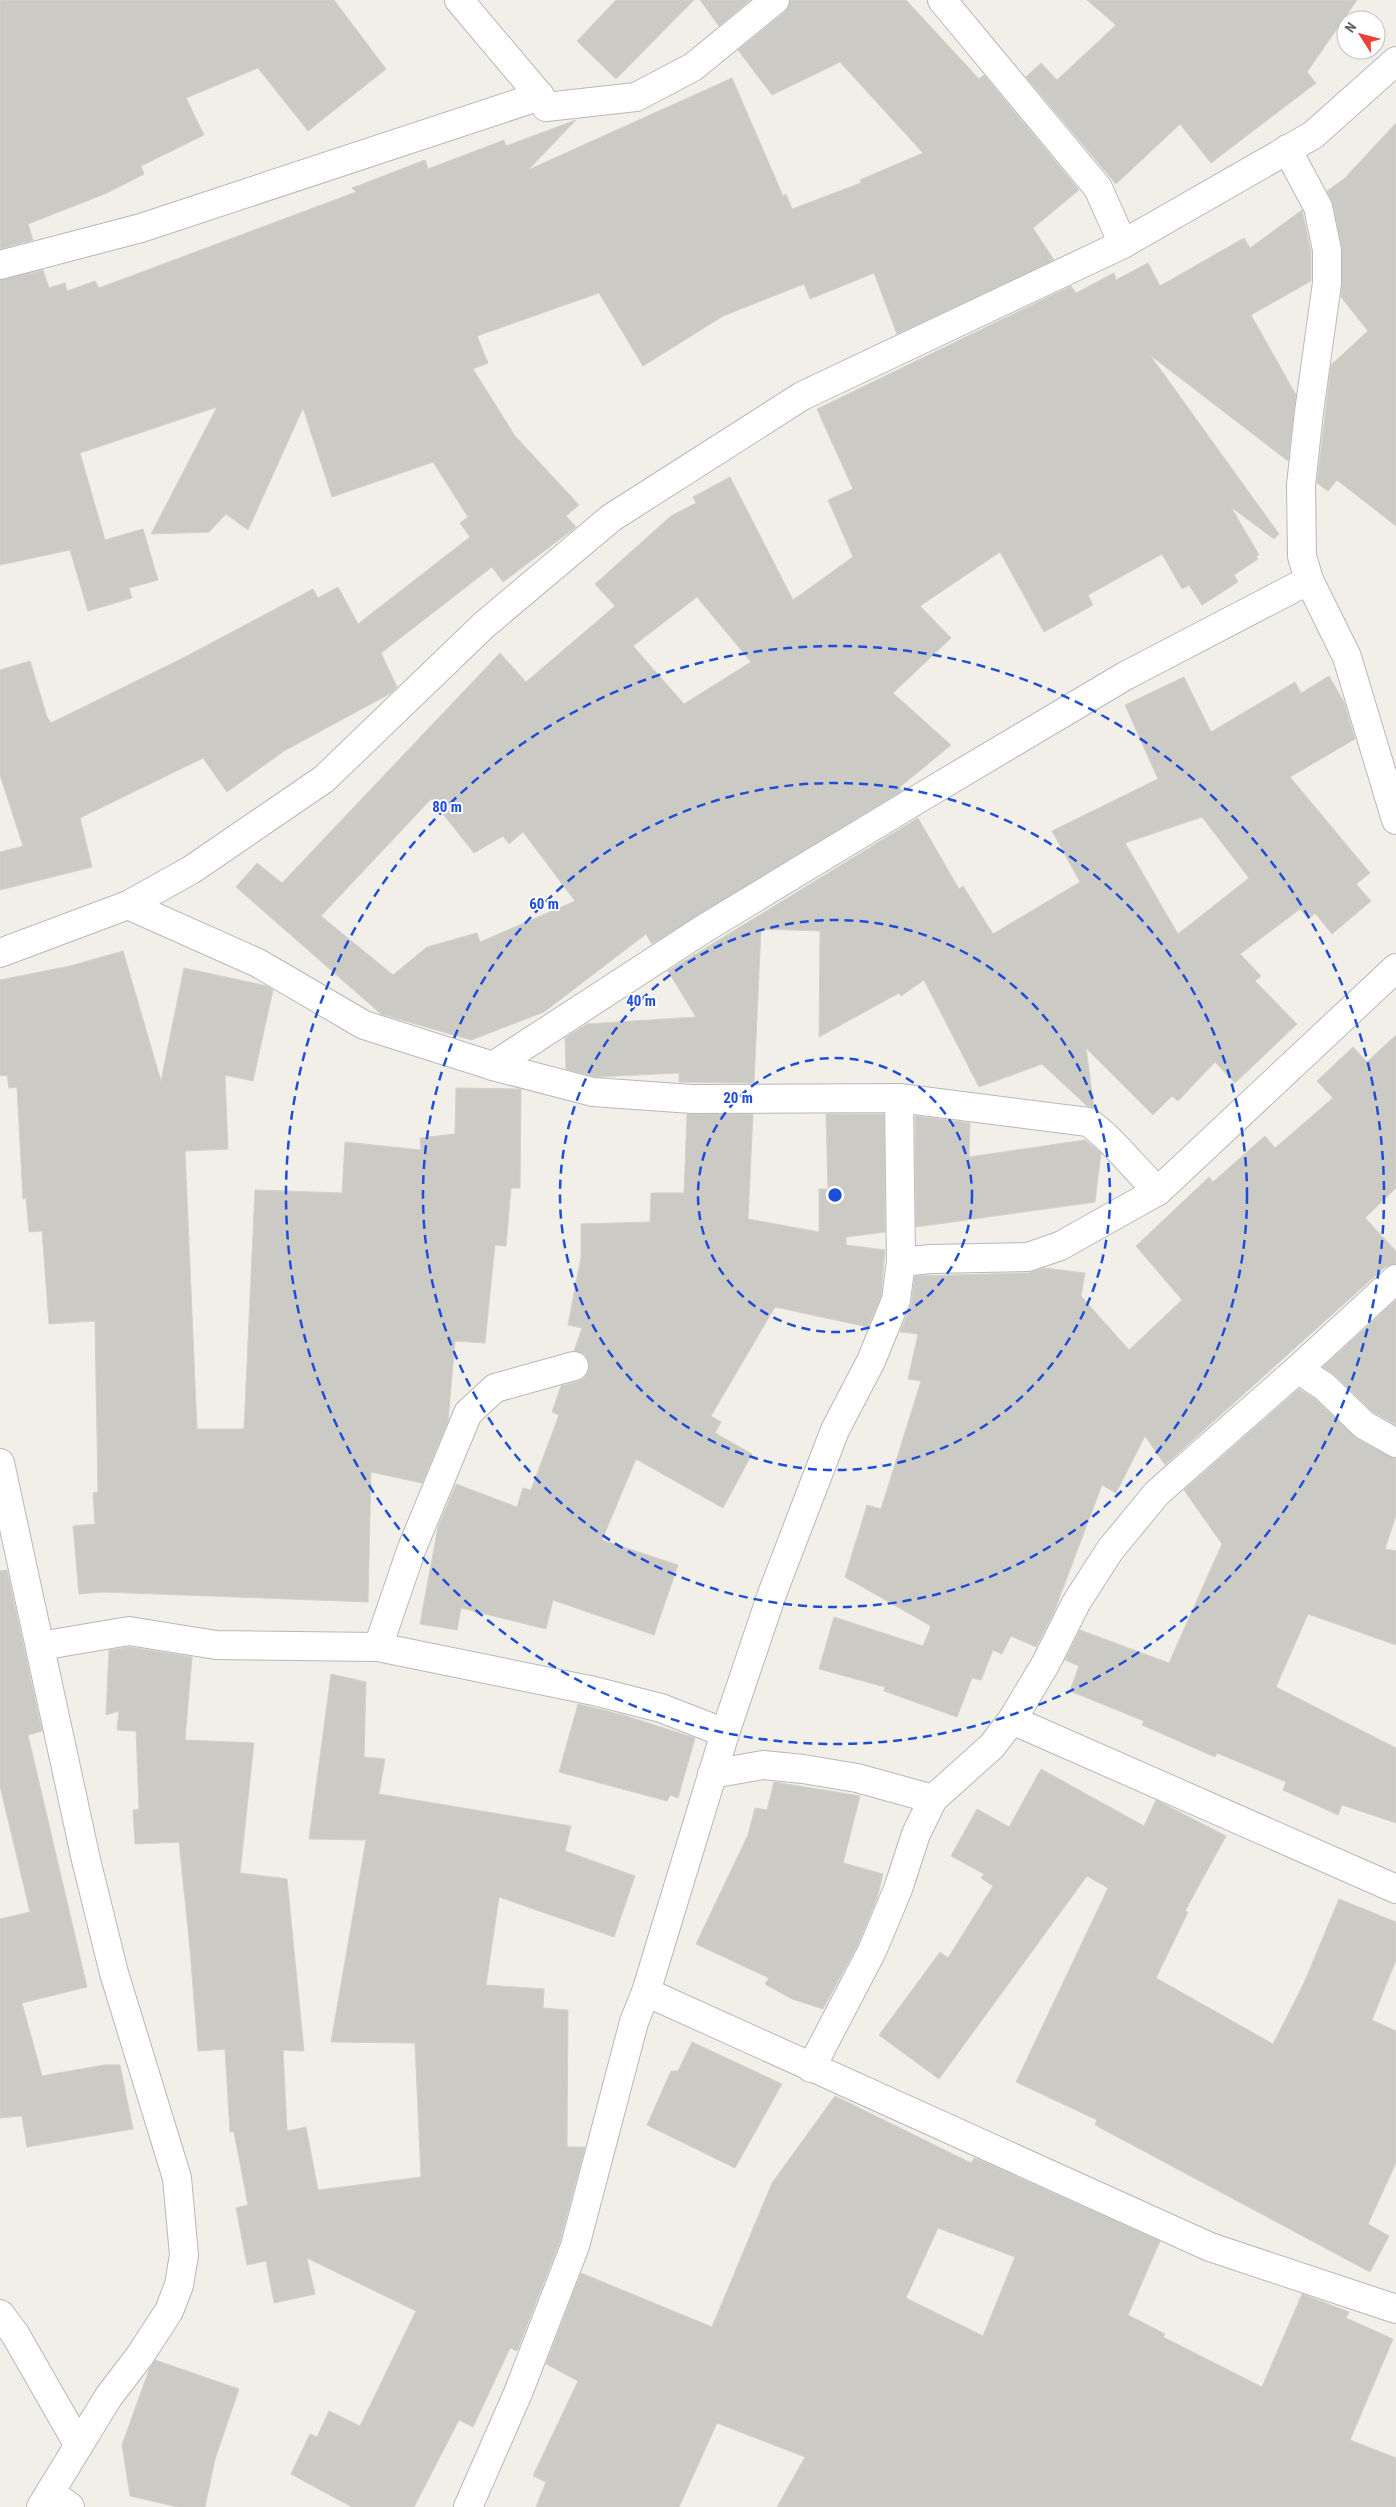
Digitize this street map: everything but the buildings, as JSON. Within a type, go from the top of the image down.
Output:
[{"type":"street","points":[[459,0],[540,96],[546,107],[636,97],[693,67],[775,0]]},
{"type":"street","points":[[942,0],[1098,188],[1123,244]]},
{"type":"street","points":[[0,953],[128,905],[191,870],[324,779],[484,625],[611,518],[802,396],[1123,244],[1287,150],[1313,134],[1396,61]]},
{"type":"street","points":[[0,265],[141,228],[540,96]]},
{"type":"street","points":[[1287,150],[1318,206],[1327,250],[1327,283],[1301,485],[1302,556],[1309,580],[1348,657],[1396,820]]},
{"type":"street","points":[[493,1066],[705,928],[923,796],[1125,676],[1309,580]]},
{"type":"street","points":[[128,905],[258,963],[364,1025],[493,1066],[593,1092],[692,1099],[899,1098],[1088,1122],[1106,1135],[1130,1165],[1158,1192]]},
{"type":"street","points":[[901,1262],[1028,1256],[1060,1246],[1158,1192],[1396,968]]},
{"type":"street","points":[[468,2507],[518,2394],[575,2246],[634,2022],[646,1992],[712,1774],[772,1594],[836,1430],[871,1361],[896,1300],[901,1262],[899,1098]]},
{"type":"street","points":[[811,2068],[872,1951],[898,1889],[916,1834],[933,1799],[992,1746],[1012,1720],[1046,1663],[1076,1603],[1110,1550],[1158,1493],[1396,1279]]},
{"type":"street","points":[[378,1647],[412,1548],[468,1414],[494,1388],[574,1366]]},
{"type":"street","points":[[1298,1369],[1325,1387],[1364,1425],[1396,1443]]},
{"type":"street","points":[[0,1462],[11,1563],[40,1646],[114,1973],[176,2178],[184,2255],[179,2285],[169,2311],[78,2444],[54,2502]]},
{"type":"street","points":[[40,1646],[129,1631],[216,1645],[378,1647],[594,1691],[661,1708],[725,1733]]},
{"type":"street","points":[[1012,1720],[1396,1889]]},
{"type":"street","points":[[712,1774],[763,1765],[803,1769],[856,1778],[933,1799]]},
{"type":"street","points":[[646,1992],[1210,2247],[1396,2309]]},
{"type":"street","points":[[0,2314],[15,2334],[78,2444]]}]
